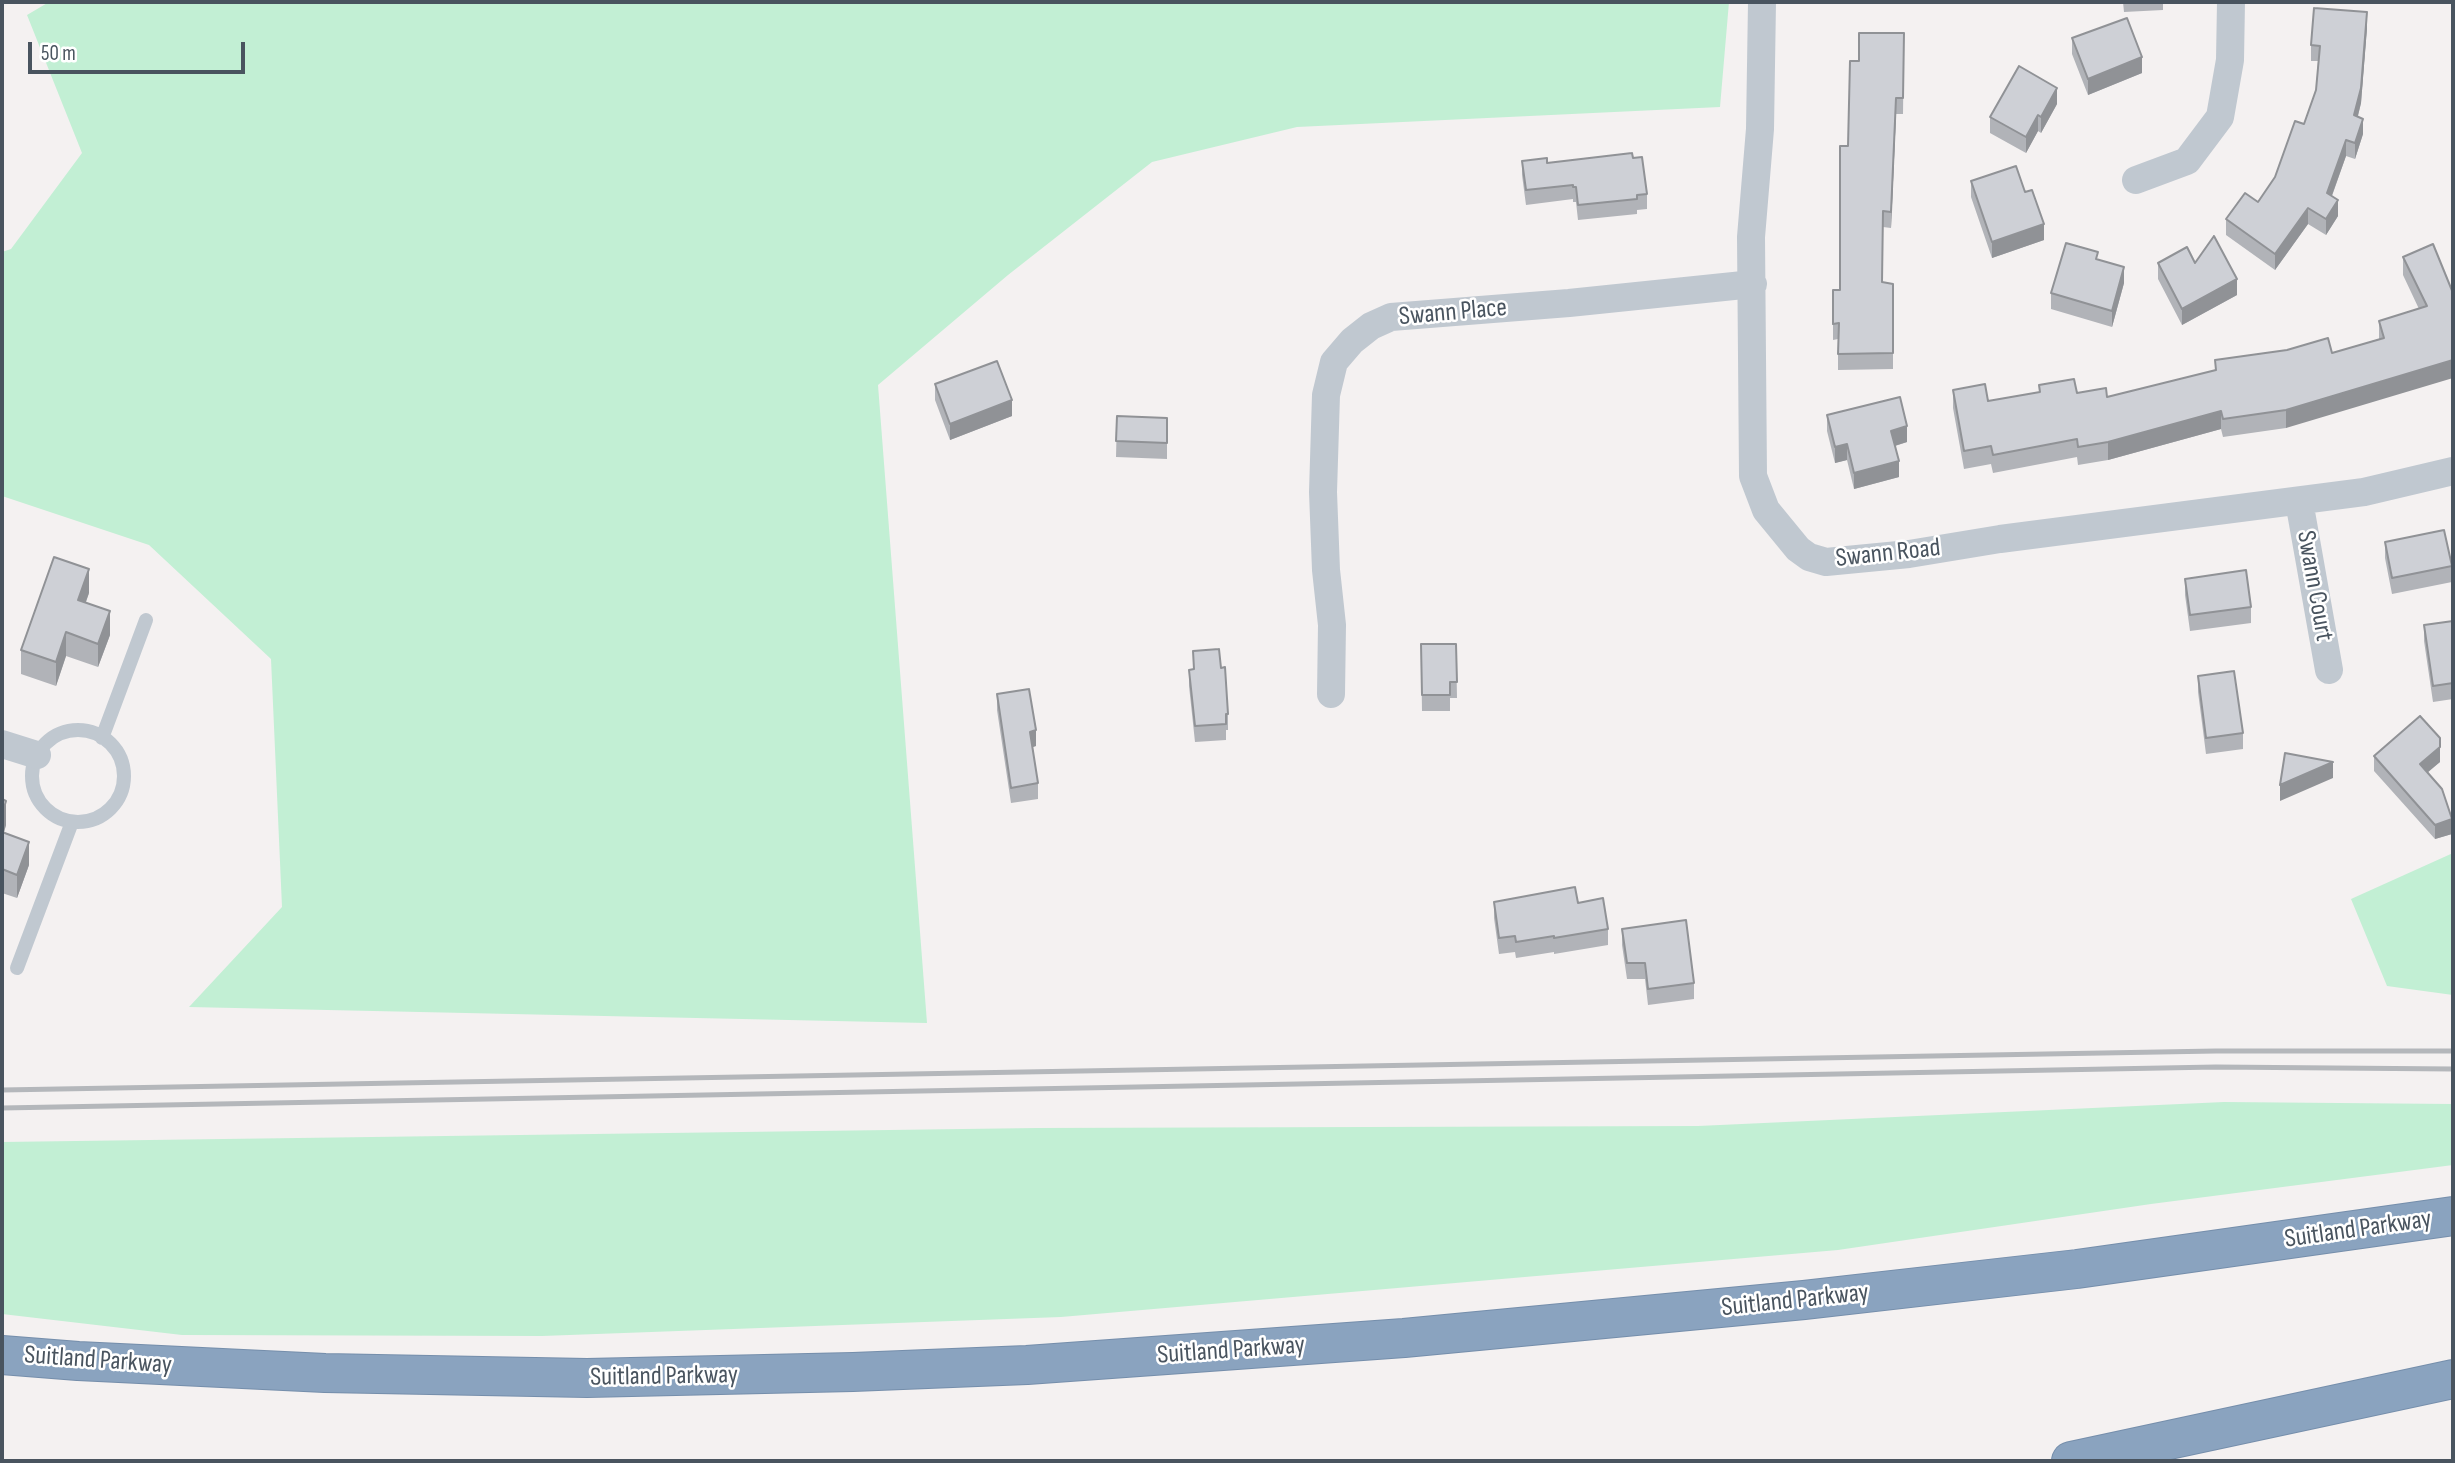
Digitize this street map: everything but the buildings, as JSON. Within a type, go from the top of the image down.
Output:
[{"type":"highway","name":"Suitland Parkway","points":[[2,1355],[78,1362],[325,1373],[561,1378],[768,1375],[1040,1364],[1392,1339],[1804,1300],[2077,1269],[2453,1216]]},
{"type":"highway","points":[[2071,1461],[2453,1379]]},
{"type":"street","name":"Swann Road","points":[[1762,2],[1760,129],[1751,237],[1753,476],[1766,510],[1798,549],[1809,557],[1826,562],[1909,554],[2000,539],[2364,492],[2453,471]]},
{"type":"street","points":[[2136,180],[2187,162],[2220,117],[2230,60],[2231,2]]},
{"type":"street","name":"Swann Place","points":[[1331,694],[1332,625],[1322,492],[1326,395],[1334,362],[1352,341],[1391,317],[1569,303],[1752,284]]},
{"type":"street","name":"Swann Court","points":[[2299,501],[2329,670]]},
{"type":"street","points":[[2,744],[37,755]]},
{"type":"lane","points":[[102,738],[146,620]]},
{"type":"lane","points":[[73,730],[93,732],[109,742],[120,758],[124,777],[120,796],[108,811],[91,821],[72,822],[53,816],[39,803],[32,785],[37,755],[55,736],[73,730]]},
{"type":"lane","points":[[17,968],[72,822]]},
{"type":"green space","points":[[49,2],[1729,2],[1720,107],[1297,127],[1152,162],[1008,275],[878,385],[927,1023],[189,1007],[282,907],[271,659],[149,545],[2,496],[2,252],[11,249],[82,153],[27,15]]},
{"type":"green space","points":[[2453,853],[2453,995],[2387,986],[2351,899]]},
{"type":"green space","points":[[2224,1102],[2453,1104],[2453,1165],[2151,1204],[1838,1250],[1061,1317],[542,1336],[182,1335],[2,1314],[2,1142],[1037,1128],[1698,1126]]},
{"type":"railway","points":[[2,1090],[2216,1051],[2453,1051]]},
{"type":"railway","points":[[2,1108],[2216,1067],[2453,1069]]}]
